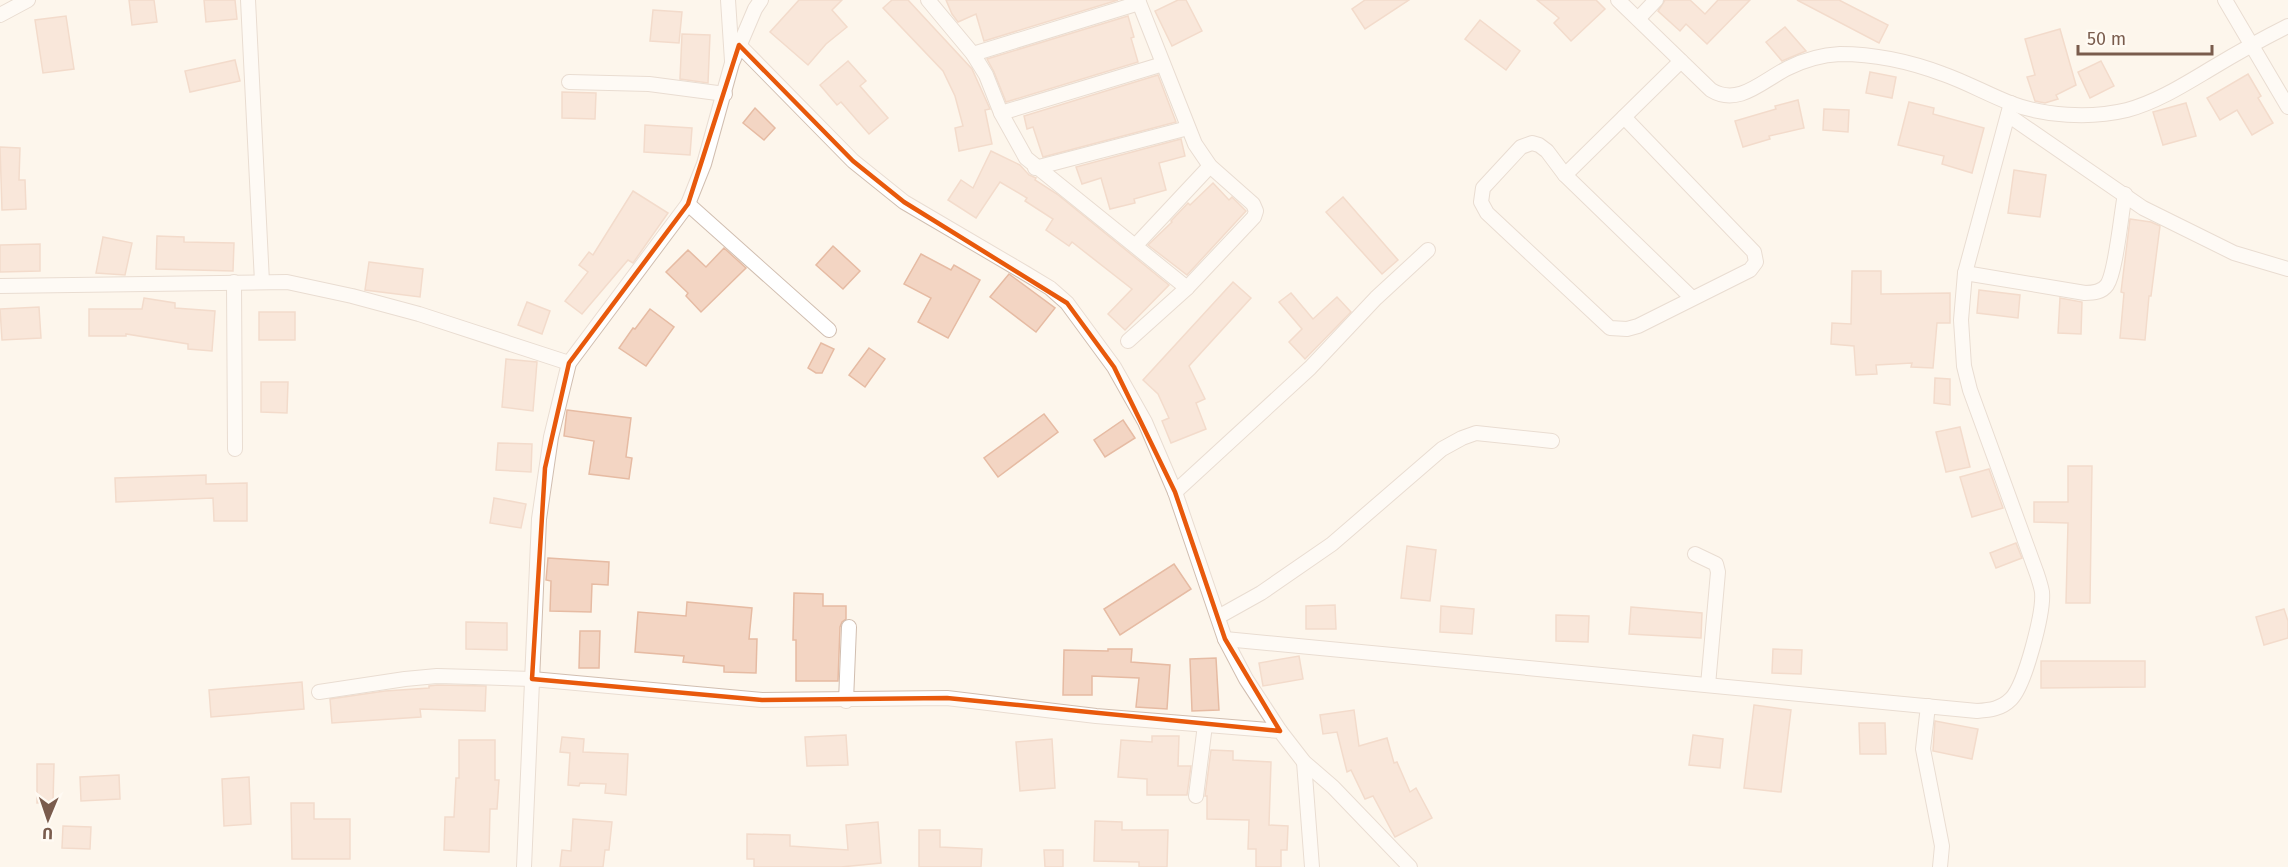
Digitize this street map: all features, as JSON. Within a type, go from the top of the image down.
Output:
[{"type":"street","points":[[0,15],[26,0]]},
{"type":"street","points":[[248,0],[261,282]]},
{"type":"street","points":[[727,0],[732,63]]},
{"type":"street","points":[[524,867],[539,519],[550,437],[568,363],[688,204],[704,164],[732,63],[761,0]]},
{"type":"street","points":[[928,0],[973,54],[986,75],[1001,113],[1021,151],[1035,168],[1136,245],[1187,288]]},
{"type":"street","points":[[1618,0],[1711,90],[1719,95],[1734,96],[1748,92],[1802,61],[1840,54],[1875,56],[1942,73],[2010,109],[2143,208],[2234,253],[2288,269]]},
{"type":"street","points":[[1638,19],[1656,0]]},
{"type":"street","points":[[2225,0],[2288,108]]},
{"type":"street","points":[[973,54],[1138,2],[1188,128],[1201,154],[1210,166],[1253,204],[1256,211],[1254,218],[1187,288],[1128,341]]},
{"type":"street","points":[[2010,109],[2092,115],[2127,110],[2171,92],[2252,44],[2288,27]]},
{"type":"street","points":[[740,45],[853,161],[904,202],[1050,288],[1067,303],[1114,367],[1145,422],[1175,492],[1225,639],[1246,679],[1280,731],[1304,762],[1333,787],[1410,867]]},
{"type":"street","points":[[1565,175],[1681,61]]},
{"type":"street","points":[[1001,113],[1163,64]]},
{"type":"street","points":[[570,82],[649,84],[725,94]]},
{"type":"street","points":[[1225,639],[1977,711],[1993,710],[2003,706],[2017,692],[2027,663],[2041,610],[2042,592],[1984,427],[1975,408],[1964,366],[1961,320],[1965,273],[2010,109]]},
{"type":"street","points":[[1624,117],[1756,256],[1756,262],[1750,270],[1638,326],[1627,329],[1610,328],[1487,213],[1481,202],[1483,188],[1513,154],[1526,144],[1539,145],[1547,151],[1565,175],[1692,298]]},
{"type":"street","points":[[1035,168],[1188,128]]},
{"type":"street","points":[[1136,245],[1210,166]]},
{"type":"street","points":[[1965,273],[2085,293],[2101,291],[2108,284],[2113,269],[2125,194]]},
{"type":"street","points":[[688,204],[829,330]]},
{"type":"street","points":[[1175,492],[1310,368],[1376,298],[1428,250]]},
{"type":"street","points":[[234,282],[235,449]]},
{"type":"street","points":[[0,286],[287,282],[419,314],[568,363]]},
{"type":"street","points":[[1218,617],[1261,593],[1332,544],[1442,449],[1462,438],[1476,433],[1552,441]]},
{"type":"street","points":[[1695,554],[1716,564],[1718,572],[1708,685]]},
{"type":"street","points":[[846,701],[849,627]]},
{"type":"street","points":[[319,692],[437,676],[532,679],[762,700],[846,701],[947,698],[1096,716],[1280,731]]},
{"type":"street","points":[[1928,706],[1923,749],[1942,846],[1940,867]]},
{"type":"street","points":[[1196,796],[1205,725]]},
{"type":"street","points":[[1304,762],[1312,867]]},
{"type":"highlighted area","points":[[739,45],[853,161],[904,202],[1067,303],[1114,367],[1175,492],[1225,639],[1280,731],[947,698],[762,700],[532,679],[545,468],[569,363],[688,204]]},
{"type":"building","points":[[129,0],[154,0],[157,22],[132,25]]},
{"type":"building","points":[[204,0],[235,0],[237,19],[206,22]]},
{"type":"building","points":[[799,0],[842,0],[832,10],[847,27],[826,44],[808,65],[770,32]]},
{"type":"building","points":[[892,0],[908,0],[972,69],[990,109],[985,110],[992,144],[959,151],[955,128],[963,126],[955,96],[943,71],[883,8]]},
{"type":"building","points":[[946,0],[1118,0],[984,41],[976,14],[958,22]]},
{"type":"building","points":[[1178,0],[1186,0],[1202,31],[1172,46],[1155,11]]},
{"type":"building","points":[[1365,0],[1409,0],[1365,29],[1352,9]]},
{"type":"building","points":[[1537,0],[1596,0],[1605,9],[1571,41],[1554,23],[1559,18]]},
{"type":"building","points":[[1665,0],[1690,0],[1705,14],[1718,0],[1750,0],[1707,44],[1686,24],[1680,31],[1658,11]]},
{"type":"building","points":[[1797,0],[1839,0],[1888,25],[1879,43]]},
{"type":"building","points":[[653,10],[682,12],[679,43],[650,41]]},
{"type":"building","points":[[66,16],[74,69],[43,73],[35,20]]},
{"type":"building","points":[[1128,16],[1138,62],[1006,102],[987,59]]},
{"type":"building","points":[[1480,20],[1520,51],[1506,70],[1465,39]]},
{"type":"building","points":[[1785,27],[1806,51],[1782,61],[1766,42]]},
{"type":"building","points":[[2060,29],[2076,85],[2056,95],[2058,99],[2045,103],[2035,101],[2027,77],[2035,75],[2025,39]]},
{"type":"building","points":[[682,34],[710,35],[708,83],[680,79]]},
{"type":"building","points":[[235,60],[240,81],[190,92],[185,71]]},
{"type":"building","points":[[848,61],[866,81],[860,86],[888,118],[869,134],[841,102],[837,105],[820,85]]},
{"type":"building","points":[[2101,61],[2114,86],[2090,98],[2078,72]]},
{"type":"building","points":[[1870,72],[1896,77],[1892,98],[1866,93]]},
{"type":"building","points":[[2248,74],[2261,96],[2258,98],[2273,123],[2252,135],[2237,110],[2220,120],[2207,98]]},
{"type":"building","points":[[1158,75],[1176,122],[1043,157],[1033,127],[1027,129],[1024,116]]},
{"type":"building","points":[[562,92],[596,93],[595,119],[562,118]]},
{"type":"building","points":[[1798,100],[1804,128],[1769,136],[1770,139],[1743,147],[1735,121]]},
{"type":"building","points":[[1909,102],[1934,108],[1933,114],[1984,128],[1972,173],[1942,164],[1944,156],[1898,145]]},
{"type":"building","points":[[2186,103],[2196,136],[2163,145],[2153,112]]},
{"type":"building","points":[[755,108],[775,128],[764,140],[743,123]]},
{"type":"building","points":[[1824,109],[1849,110],[1848,132],[1823,130]]},
{"type":"building","points":[[645,125],[692,128],[690,155],[644,152]]},
{"type":"building","points":[[1181,139],[1185,156],[1159,163],[1166,190],[1134,199],[1135,203],[1110,209],[1101,178],[1082,184],[1076,167]]},
{"type":"building","points":[[0,147],[20,148],[19,180],[25,180],[26,209],[2,210]]},
{"type":"building","points":[[991,151],[1020,165],[1029,175],[1036,178],[1035,180],[1057,194],[1169,285],[1125,330],[1108,314],[1132,289],[1072,242],[1069,246],[1046,230],[1053,219],[1025,201],[1027,198],[1000,182],[976,218],[948,200],[961,180],[973,188]]},
{"type":"building","points":[[2014,170],[2046,175],[2040,217],[2008,213]]},
{"type":"building","points":[[1213,183],[1229,200],[1232,197],[1246,211],[1187,275],[1148,245],[1188,203],[1190,205]]},
{"type":"building","points":[[633,191],[668,213],[633,263],[628,260],[582,314],[565,301],[588,272],[579,265],[589,252],[593,255]]},
{"type":"building","points":[[1343,197],[1398,260],[1382,274],[1326,212]]},
{"type":"building","points":[[2130,219],[2151,222],[2160,226],[2145,340],[2120,338],[2124,293],[2121,292]]},
{"type":"building","points":[[157,236],[184,237],[184,242],[234,243],[233,271],[156,269]]},
{"type":"building","points":[[103,237],[132,243],[125,275],[96,273]]},
{"type":"building","points":[[40,244],[40,271],[0,272],[0,245]]},
{"type":"building","points":[[833,246],[860,271],[843,289],[816,265]]},
{"type":"building","points":[[724,248],[746,268],[701,312],[686,296],[688,293],[666,272],[688,250],[706,267]]},
{"type":"building","points":[[921,254],[951,270],[954,265],[980,280],[948,338],[918,322],[931,298],[904,284]]},
{"type":"building","points":[[369,262],[423,269],[420,297],[365,290]]},
{"type":"building","points":[[1852,271],[1881,271],[1881,294],[1950,293],[1950,323],[1937,323],[1933,368],[1911,367],[1912,363],[1876,365],[1877,374],[1856,375],[1854,346],[1831,344],[1832,323],[1851,324]]},
{"type":"building","points":[[1009,274],[1055,308],[1036,332],[990,297]]},
{"type":"building","points":[[1233,282],[1251,298],[1189,366],[1205,399],[1196,403],[1206,429],[1171,443],[1162,421],[1169,418],[1158,394],[1143,380]]},
{"type":"building","points":[[1979,290],[2020,295],[2018,318],[1977,313]]},
{"type":"building","points":[[1291,293],[1313,319],[1337,297],[1351,312],[1305,359],[1289,342],[1302,329],[1279,302]]},
{"type":"building","points":[[144,298],[175,303],[175,308],[215,311],[212,351],[188,349],[188,344],[126,334],[126,336],[89,336],[89,309],[142,309]]},
{"type":"building","points":[[2060,298],[2082,302],[2081,334],[2058,333]]},
{"type":"building","points":[[527,302],[550,311],[542,334],[518,325]]},
{"type":"building","points":[[39,307],[41,338],[2,340],[0,309]]},
{"type":"building","points":[[650,309],[674,327],[646,366],[619,348]]},
{"type":"building","points":[[259,312],[295,312],[295,340],[259,340]]},
{"type":"building","points":[[821,343],[834,349],[822,373],[816,373],[808,368]]},
{"type":"building","points":[[869,348],[885,359],[865,387],[849,375]]},
{"type":"building","points":[[506,359],[537,362],[533,411],[502,407]]},
{"type":"building","points":[[1935,378],[1950,379],[1950,405],[1934,403]]},
{"type":"building","points":[[261,382],[288,382],[287,413],[261,412]]},
{"type":"building","points":[[567,410],[631,418],[626,457],[632,458],[629,479],[589,474],[594,441],[564,436]]},
{"type":"building","points":[[1044,414],[1058,432],[998,477],[984,458]]},
{"type":"building","points":[[1123,420],[1135,438],[1105,457],[1094,440]]},
{"type":"building","points":[[1960,427],[1970,467],[1946,472],[1936,432]]},
{"type":"building","points":[[498,443],[532,444],[531,472],[496,470]]},
{"type":"building","points":[[2068,466],[2092,466],[2090,603],[2066,603],[2068,523],[2034,522],[2034,502],[2068,502]]},
{"type":"building","points":[[1989,469],[2003,508],[1972,517],[1960,477]]},
{"type":"building","points":[[206,475],[206,484],[247,483],[247,521],[214,521],[213,498],[116,502],[115,478]]},
{"type":"building","points":[[494,498],[526,504],[521,528],[490,523]]},
{"type":"building","points":[[2016,543],[2022,558],[1996,568],[1990,553]]},
{"type":"building","points":[[1407,546],[1436,550],[1430,601],[1401,598]]},
{"type":"building","points":[[548,558],[609,562],[608,585],[592,584],[591,612],[550,611],[551,581],[546,580]]},
{"type":"building","points":[[1174,564],[1191,589],[1120,635],[1104,609]]},
{"type":"building","points":[[794,593],[823,594],[823,606],[846,606],[846,619],[840,627],[838,681],[796,681],[796,640],[793,640]]},
{"type":"building","points":[[687,602],[752,608],[749,639],[757,639],[756,673],[724,672],[724,666],[683,662],[684,656],[635,652],[638,612],[686,616]]},
{"type":"building","points":[[1335,605],[1336,629],[1306,629],[1306,606]]},
{"type":"building","points":[[1441,606],[1474,609],[1472,634],[1440,632]]},
{"type":"building","points":[[1631,607],[1702,613],[1701,638],[1629,634]]},
{"type":"building","points":[[2284,609],[2288,621],[2288,638],[2264,645],[2256,617]]},
{"type":"building","points":[[1556,615],[1589,616],[1588,642],[1556,641]]},
{"type":"building","points":[[466,622],[507,623],[507,650],[466,649]]},
{"type":"building","points":[[580,631],[600,631],[599,668],[579,668]]},
{"type":"building","points":[[1108,649],[1132,649],[1131,662],[1170,665],[1167,709],[1136,707],[1139,678],[1092,676],[1092,695],[1063,695],[1064,650],[1108,651]]},
{"type":"building","points":[[1773,649],[1802,650],[1801,674],[1772,673]]},
{"type":"building","points":[[1299,656],[1303,679],[1263,686],[1259,663]]},
{"type":"building","points":[[1216,658],[1219,710],[1192,711],[1190,659]]},
{"type":"building","points":[[2041,661],[2145,661],[2145,687],[2041,688]]},
{"type":"building","points":[[302,682],[304,709],[211,717],[209,690]]},
{"type":"building","points":[[429,686],[486,686],[485,711],[420,709],[421,717],[332,723],[330,699],[385,691],[429,688]]},
{"type":"building","points":[[1754,705],[1791,710],[1781,792],[1744,788]]},
{"type":"building","points":[[1354,710],[1359,746],[1387,738],[1394,763],[1397,762],[1410,792],[1416,788],[1432,818],[1395,837],[1373,796],[1365,799],[1351,770],[1347,772],[1337,732],[1323,734],[1320,715]]},
{"type":"building","points":[[1935,721],[1978,729],[1972,759],[1933,751]]},
{"type":"building","points":[[1859,723],[1885,723],[1886,754],[1860,754]]},
{"type":"building","points":[[846,735],[848,765],[807,766],[805,737]]},
{"type":"building","points":[[1693,735],[1723,739],[1720,768],[1689,765]]},
{"type":"building","points":[[1152,736],[1179,736],[1178,766],[1191,766],[1187,795],[1147,795],[1147,779],[1118,777],[1121,740],[1152,742]]},
{"type":"building","points":[[562,737],[584,739],[583,752],[628,754],[626,795],[605,793],[606,784],[568,785],[570,753],[560,752]]},
{"type":"building","points":[[1052,739],[1055,788],[1020,791],[1016,742]]},
{"type":"building","points":[[459,740],[495,740],[495,780],[499,780],[497,809],[490,809],[489,852],[444,850],[445,817],[454,817],[456,778],[459,778]]},
{"type":"building","points":[[1211,750],[1233,751],[1233,760],[1271,762],[1269,825],[1288,826],[1287,850],[1281,850],[1281,867],[1256,867],[1256,849],[1248,849],[1249,820],[1207,819],[1207,796],[1205,796]]},
{"type":"building","points":[[37,764],[54,764],[53,802],[37,803]]},
{"type":"building","points":[[119,775],[120,799],[81,801],[80,777]]},
{"type":"building","points":[[249,777],[251,824],[224,826],[222,779]]},
{"type":"building","points":[[291,803],[314,803],[314,819],[350,819],[350,859],[292,859]]},
{"type":"building","points":[[573,819],[612,822],[609,850],[605,850],[603,867],[560,867],[562,850],[571,851]]},
{"type":"building","points":[[1095,821],[1122,822],[1122,830],[1168,830],[1167,867],[1139,867],[1139,862],[1094,861]]},
{"type":"building","points":[[878,822],[881,863],[841,867],[754,867],[754,859],[747,859],[747,834],[790,835],[790,846],[848,850],[846,825]]},
{"type":"building","points":[[63,826],[91,827],[90,849],[62,848]]},
{"type":"building","points":[[919,830],[940,830],[940,847],[982,849],[981,867],[919,867]]},
{"type":"building","points":[[1044,850],[1063,850],[1063,867],[1045,867]]}]
